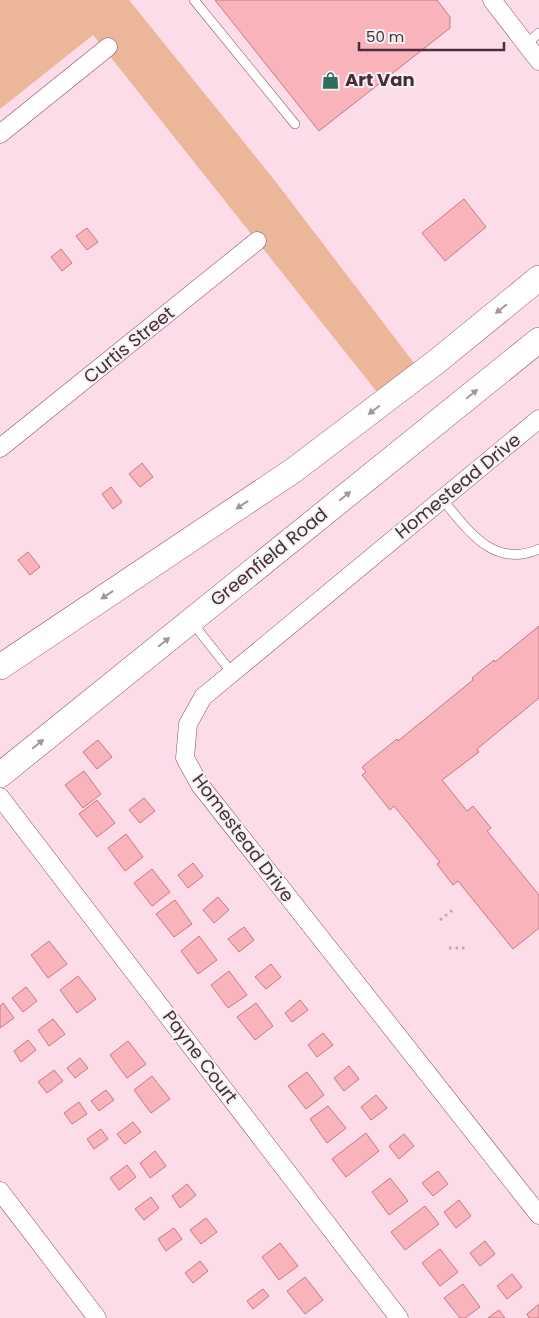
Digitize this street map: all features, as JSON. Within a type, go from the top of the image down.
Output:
[{"type":"main road","points":[[0,667],[294,470],[436,362],[539,278]]},
{"type":"main road","name":"Greenfield Road","points":[[0,775],[539,340]]},
{"type":"street","points":[[492,0],[532,38],[539,61]]},
{"type":"street","points":[[0,134],[108,47]]},
{"type":"street","name":"Curtis Street","points":[[0,448],[257,241]]},
{"type":"street","name":"Homestead Drive","points":[[539,419],[203,697],[188,724],[185,758],[200,785],[539,1215]]},
{"type":"street","name":"Payne Court","points":[[0,796],[400,1318]]},
{"type":"street","points":[[0,1191],[98,1318]]},
{"type":"lane","points":[[194,0],[296,124]]},
{"type":"lane","points":[[442,499],[478,542],[502,554],[526,555],[539,549]]},
{"type":"lane","points":[[191,621],[232,673]]},
{"type":"path","points":[[440,920],[455,908]]},
{"type":"path","points":[[449,948],[466,948]]},
{"type":"shaded area","points":[[0,0],[129,0],[272,177],[414,363],[377,392],[93,35],[0,109]]},
{"type":"building","name":"Art Van","points":[[215,0],[437,0],[450,17],[450,28],[319,131]]},
{"type":"building","points":[[464,199],[486,227],[445,261],[422,233]]},
{"type":"building","points":[[87,228],[98,242],[87,250],[76,236]]},
{"type":"building","points":[[61,249],[72,263],[62,271],[51,257]]},
{"type":"building","points":[[142,463],[153,477],[140,487],[129,474]]},
{"type":"building","points":[[111,487],[122,502],[113,509],[102,494]]},
{"type":"building","points":[[28,552],[40,567],[30,575],[18,560]]},
{"type":"building","points":[[539,626],[539,698],[477,749],[479,752],[442,780],[467,811],[473,806],[491,828],[487,831],[539,895],[539,928],[513,949],[458,881],[453,885],[437,864],[440,862],[394,806],[390,810],[362,775],[366,772],[362,767],[397,739],[398,741],[473,680],[472,678],[494,660],[495,662]]},
{"type":"building","points":[[98,740],[112,757],[97,769],[83,752]]},
{"type":"building","points":[[84,771],[101,794],[83,808],[65,785]]},
{"type":"building","points":[[144,798],[155,811],[140,823],[129,810]]},
{"type":"building","points":[[97,800],[115,823],[97,837],[79,814]]},
{"type":"building","points":[[126,834],[143,857],[125,871],[108,848]]},
{"type":"building","points":[[193,863],[203,876],[188,888],[178,875]]},
{"type":"building","points":[[152,869],[170,892],[152,906],[134,883]]},
{"type":"building","points":[[218,897],[229,910],[214,923],[203,910]]},
{"type":"building","points":[[175,900],[192,924],[174,937],[156,914]]},
{"type":"building","points":[[244,927],[254,940],[239,952],[228,939]]},
{"type":"building","points":[[199,936],[217,960],[198,974],[181,951]]},
{"type":"building","points":[[49,941],[67,964],[48,978],[31,955]]},
{"type":"building","points":[[271,964],[281,977],[266,989],[255,977]]},
{"type":"building","points":[[229,971],[247,995],[228,1008],[211,985]]},
{"type":"building","points":[[78,976],[96,999],[77,1013],[60,990]]},
{"type":"building","points":[[26,987],[37,1001],[23,1012],[12,998]]},
{"type":"building","points":[[300,1000],[308,1010],[292,1022],[285,1013]]},
{"type":"building","points":[[3,1003],[14,1018],[0,1028],[0,1006]]},
{"type":"building","points":[[256,1003],[273,1026],[255,1040],[237,1017]]},
{"type":"building","points":[[53,1019],[65,1034],[49,1046],[38,1030]]},
{"type":"building","points":[[323,1033],[333,1045],[317,1057],[308,1045]]},
{"type":"building","points":[[28,1040],[36,1050],[21,1062],[14,1051]]},
{"type":"building","points":[[128,1041],[146,1064],[127,1078],[110,1055]]},
{"type":"building","points":[[80,1058],[88,1068],[75,1078],[67,1068]]},
{"type":"building","points":[[349,1066],[359,1079],[344,1091],[334,1078]]},
{"type":"building","points":[[54,1070],[63,1081],[47,1093],[38,1082]]},
{"type":"building","points":[[307,1072],[324,1095],[306,1109],[288,1086]]},
{"type":"building","points":[[152,1076],[170,1099],[151,1113],[134,1090]]},
{"type":"building","points":[[106,1090],[114,1100],[99,1111],[91,1101]]},
{"type":"building","points":[[376,1095],[387,1108],[371,1120],[361,1107]]},
{"type":"building","points":[[79,1102],[87,1114],[72,1124],[64,1113]]},
{"type":"building","points":[[328,1106],[346,1128],[327,1143],[310,1119]]},
{"type":"building","points":[[133,1122],[141,1132],[125,1144],[117,1134]]},
{"type":"building","points":[[101,1129],[108,1139],[94,1149],[87,1139]]},
{"type":"building","points":[[366,1133],[379,1151],[346,1177],[332,1159]]},
{"type":"building","points":[[404,1134],[414,1146],[399,1159],[389,1146]]},
{"type":"building","points":[[155,1151],[166,1166],[150,1178],[140,1163]]},
{"type":"building","points":[[127,1165],[136,1177],[119,1190],[110,1178]]},
{"type":"building","points":[[438,1171],[448,1184],[433,1196],[422,1183]]},
{"type":"building","points":[[390,1178],[408,1201],[389,1215],[372,1192]]},
{"type":"building","points":[[187,1184],[196,1195],[180,1208],[172,1196]]},
{"type":"building","points":[[151,1197],[159,1208],[144,1220],[135,1209]]},
{"type":"building","points":[[459,1200],[471,1216],[456,1228],[444,1212]]},
{"type":"building","points":[[425,1206],[439,1224],[405,1250],[391,1232]]},
{"type":"building","points":[[206,1218],[217,1232],[201,1244],[190,1230]]},
{"type":"building","points":[[174,1228],[182,1239],[166,1251],[158,1239]]},
{"type":"building","points":[[485,1241],[495,1254],[480,1266],[470,1253]]},
{"type":"building","points":[[280,1243],[298,1266],[279,1280],[262,1257]]},
{"type":"building","points":[[440,1249],[458,1272],[440,1286],[422,1263]]},
{"type":"building","points":[[200,1261],[208,1271],[193,1283],[185,1273]]},
{"type":"building","points":[[512,1274],[522,1287],[507,1299],[497,1286]]},
{"type":"building","points":[[305,1277],[323,1300],[305,1314],[287,1291]]},
{"type":"building","points":[[463,1284],[480,1307],[465,1318],[460,1318],[444,1298]]},
{"type":"building","points":[[263,1289],[269,1296],[253,1309],[247,1301]]},
{"type":"building","points":[[539,1304],[539,1318],[529,1318],[527,1314]]},
{"type":"building","points":[[499,1310],[505,1318],[488,1318]]},
{"type":"place","name":"Art Van","points":[[331,80]]}]
